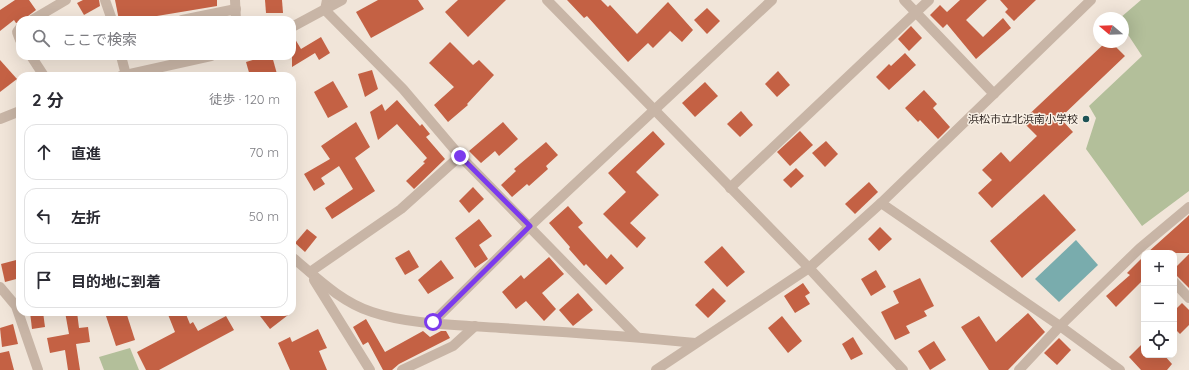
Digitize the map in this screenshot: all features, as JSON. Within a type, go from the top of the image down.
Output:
[{"type":"street","points":[[39,16],[66,0]]},
{"type":"street","points":[[105,0],[111,16]]},
{"type":"street","points":[[296,24],[326,5],[342,0]]},
{"type":"street","points":[[547,0],[809,268],[903,370]]},
{"type":"street","points":[[433,322],[530,226],[772,0]]},
{"type":"street","points":[[904,0],[994,94]]},
{"type":"street","points":[[730,188],[929,0]]},
{"type":"street","points":[[656,370],[809,268],[881,203],[1091,0]]},
{"type":"street","points":[[196,16],[236,4],[236,16]]},
{"type":"street","points":[[326,5],[404,89],[460,156],[637,337]]},
{"type":"street","points":[[34,60],[41,72]]},
{"type":"street","points":[[122,60],[124,72]]},
{"type":"street","points":[[138,72],[193,60]]},
{"type":"street","points":[[0,119],[16,113]]},
{"type":"street","points":[[310,272],[401,209],[460,156]]},
{"type":"street","points":[[881,203],[1060,326],[1120,370]]},
{"type":"street","points":[[1143,250],[1189,207]]},
{"type":"street","points":[[1019,370],[1060,326],[1141,252]]},
{"type":"street","points":[[296,261],[334,292],[371,312],[401,319],[475,326],[637,337],[695,343]]},
{"type":"street","points":[[310,272],[370,370]]},
{"type":"street","points":[[1177,285],[1189,298]]},
{"type":"street","points":[[0,287],[16,302]]},
{"type":"street","points":[[22,316],[38,370]]},
{"type":"street","points":[[402,370],[453,346],[475,326]]},
{"type":"green space","points":[[1141,0],[1189,0],[1189,191],[1142,226],[1086,149],[1096,118],[1089,106],[1142,56],[1129,36],[1129,12],[1127,12]]},
{"type":"green space","points":[[130,348],[139,370],[104,370],[99,357]]},
{"type":"water","points":[[1076,240],[1098,265],[1059,302],[1035,279]]},
{"type":"building","points":[[15,0],[29,0],[36,10],[28,16],[16,16],[16,23],[14,20],[0,31],[0,10]]},
{"type":"building","points":[[83,0],[99,0],[100,6],[84,15],[77,3]]},
{"type":"building","points":[[115,0],[217,0],[217,6],[157,16],[118,16]]},
{"type":"building","points":[[265,0],[282,0],[283,13],[266,13]]},
{"type":"building","points":[[378,0],[418,0],[424,9],[371,38],[356,12]]},
{"type":"building","points":[[458,0],[506,0],[468,37],[445,12]]},
{"type":"building","points":[[567,0],[601,0],[608,7],[610,5],[637,34],[668,2],[693,30],[682,42],[670,31],[653,48],[648,43],[628,62],[587,16],[584,18]]},
{"type":"building","points":[[960,0],[987,0],[966,20],[983,37],[1003,18],[1011,28],[976,59],[947,24],[943,28],[930,15],[940,5],[947,12]]},
{"type":"building","points":[[1000,0],[1036,0],[1014,21],[1005,12],[1008,9]]},
{"type":"building","points":[[707,8],[720,21],[707,34],[694,20]]},
{"type":"building","points":[[911,26],[922,38],[909,51],[898,39]]},
{"type":"building","points":[[321,37],[330,53],[319,60],[315,53],[292,67],[292,60],[296,60],[296,41],[301,49]]},
{"type":"building","points":[[450,42],[473,65],[479,60],[494,75],[467,104],[468,105],[448,122],[434,105],[454,87],[429,63]]},
{"type":"building","points":[[1100,48],[1117,48],[1125,56],[1060,118],[1073,132],[992,208],[978,193],[992,180],[982,170],[1001,152],[1010,162],[1037,136],[1022,121]]},
{"type":"building","points":[[905,53],[916,65],[889,90],[876,77],[889,64],[891,66]]},
{"type":"building","points":[[0,60],[16,80],[0,92]]},
{"type":"building","points":[[253,60],[273,60],[276,72],[249,72],[246,62]]},
{"type":"building","points":[[372,70],[378,89],[365,97],[358,74]]},
{"type":"building","points":[[778,71],[790,85],[777,97],[765,84]]},
{"type":"building","points":[[333,81],[348,107],[328,118],[314,92]]},
{"type":"building","points":[[705,82],[718,96],[695,117],[682,103]]},
{"type":"building","points":[[924,90],[937,104],[933,108],[950,127],[938,139],[920,120],[918,122],[905,108]]},
{"type":"building","points":[[397,100],[420,126],[422,124],[430,134],[426,137],[445,159],[414,189],[406,181],[425,163],[423,162],[427,158],[397,124],[378,140],[370,112],[382,104],[385,111]]},
{"type":"building","points":[[741,111],[753,125],[740,137],[727,124]]},
{"type":"building","points":[[356,122],[370,147],[355,158],[375,191],[332,219],[325,208],[353,189],[339,166],[321,178],[325,184],[314,191],[304,174],[330,159],[321,146]]},
{"type":"building","points":[[503,122],[518,139],[499,156],[495,151],[481,163],[469,151]]},
{"type":"building","points":[[653,131],[665,144],[636,172],[659,195],[630,223],[646,238],[637,248],[603,214],[626,192],[608,173]]},
{"type":"building","points":[[800,131],[813,145],[790,166],[777,152]]},
{"type":"building","points":[[826,141],[838,154],[825,167],[812,153]]},
{"type":"building","points":[[546,142],[558,155],[546,166],[548,169],[529,186],[527,184],[512,197],[501,185],[516,171],[514,169]]},
{"type":"building","points":[[796,168],[804,176],[791,188],[783,180]]},
{"type":"building","points":[[869,182],[878,192],[855,214],[845,204]]},
{"type":"building","points":[[473,187],[484,199],[469,213],[459,201]]},
{"type":"building","points":[[1044,194],[1076,230],[1022,278],[990,241]]},
{"type":"building","points":[[568,206],[583,223],[578,227],[607,259],[611,254],[624,268],[606,285],[586,264],[584,266],[549,223]]},
{"type":"building","points":[[1189,215],[1189,253],[1177,253],[1177,250],[1150,250]]},
{"type":"building","points":[[479,219],[492,236],[479,245],[488,259],[475,268],[455,238]]},
{"type":"building","points":[[880,227],[892,239],[879,251],[868,239]]},
{"type":"building","points":[[307,229],[317,237],[305,252],[296,244],[296,242]]},
{"type":"building","points":[[722,246],[745,272],[727,287],[704,262]]},
{"type":"building","points":[[409,250],[419,267],[405,275],[395,258]]},
{"type":"building","points":[[1189,254],[1189,288],[1177,276],[1177,266]]},
{"type":"building","points":[[549,257],[564,274],[542,293],[556,309],[544,321],[526,301],[516,309],[502,292],[521,275],[524,279]]},
{"type":"building","points":[[1141,259],[1141,282],[1116,307],[1106,296],[1130,275],[1127,273]]},
{"type":"building","points":[[16,260],[16,279],[5,282],[1,264]]},
{"type":"building","points":[[441,260],[454,278],[428,294],[418,280]]},
{"type":"building","points":[[876,270],[886,287],[871,296],[861,279]]},
{"type":"building","points":[[920,278],[934,306],[924,311],[927,316],[906,326],[910,333],[895,340],[881,312],[899,303],[893,291]]},
{"type":"building","points":[[803,283],[810,293],[805,296],[810,304],[795,313],[784,296]]},
{"type":"building","points":[[713,288],[726,301],[708,318],[695,305]]},
{"type":"building","points":[[578,293],[593,310],[573,326],[559,310]]},
{"type":"building","points":[[1182,303],[1189,310],[1189,325],[1180,334],[1177,331],[1177,308]]},
{"type":"building","points":[[1028,313],[1045,332],[1008,370],[989,370],[961,327],[979,316],[996,342]]},
{"type":"building","points":[[30,316],[44,316],[45,327],[32,329]]},
{"type":"building","points":[[66,316],[78,316],[79,328],[88,327],[90,342],[76,344],[80,370],[68,370],[65,350],[50,353],[47,338],[69,334]]},
{"type":"building","points":[[106,316],[127,316],[135,340],[116,346]]},
{"type":"building","points":[[169,316],[187,316],[190,324],[193,322],[198,331],[226,316],[234,330],[159,370],[146,370],[137,352],[175,332]]},
{"type":"building","points":[[260,316],[287,316],[270,329]]},
{"type":"building","points":[[782,316],[802,341],[788,353],[768,328]]},
{"type":"building","points":[[366,319],[385,352],[423,331],[430,337],[441,331],[446,331],[450,338],[399,364],[392,370],[383,370],[368,342],[363,345],[353,327]]},
{"type":"building","points":[[13,324],[18,344],[2,347],[0,328]]},
{"type":"building","points":[[318,329],[327,348],[319,351],[327,370],[290,370],[278,343],[290,337],[292,342]]},
{"type":"building","points":[[853,337],[863,354],[851,360],[842,344]]},
{"type":"building","points":[[1059,338],[1071,350],[1057,365],[1044,353]]},
{"type":"building","points":[[934,341],[946,360],[930,370],[918,351]]},
{"type":"building","points":[[1141,345],[1141,358],[1167,358],[1172,364],[1167,370],[1141,370],[1129,357]]},
{"type":"building","points":[[9,351],[14,370],[0,370],[0,353]]},
{"type":"place","name":"浜松市立北浜南小学校","points":[[1086,119]]},
{"type":"route","points":[[433,322],[530,226],[460,156]]}]
